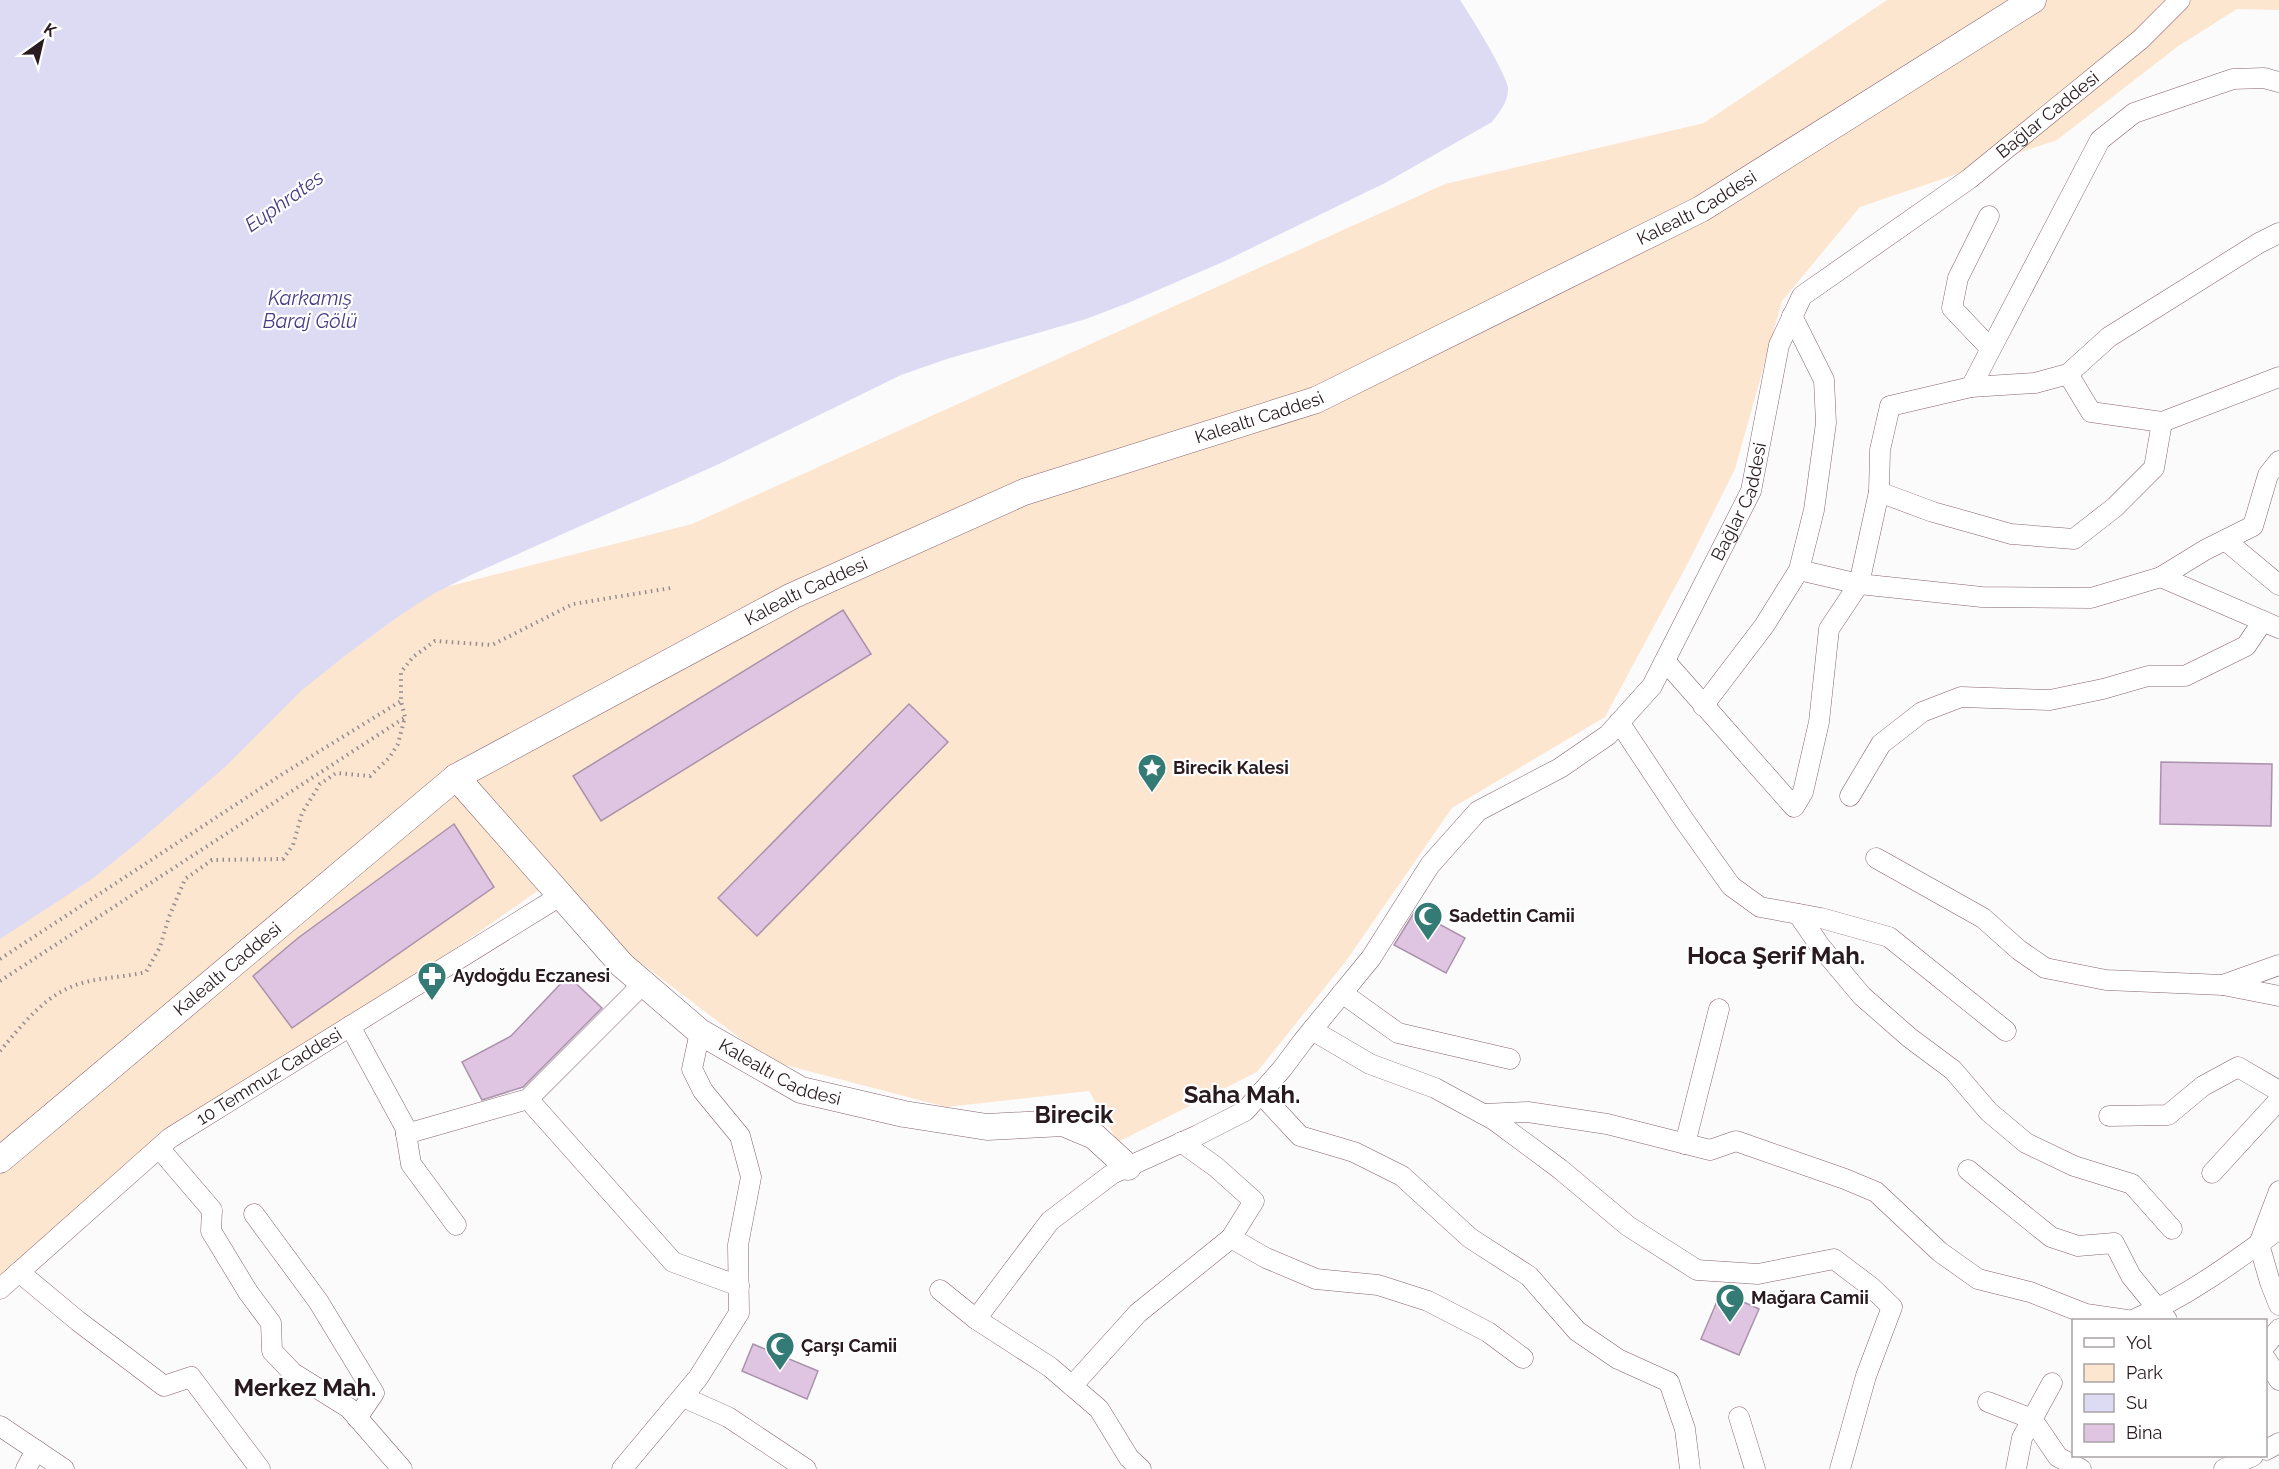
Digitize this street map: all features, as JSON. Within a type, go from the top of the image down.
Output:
[{"type":"street","name":"Kalealtı Caddesi","points":[[0,1160],[456,777],[792,596],[1014,496],[1316,400],[1701,209],[2033,0]]},
{"type":"street","name":"Bağlar Caddesi","points":[[976,1319],[1050,1221],[1112,1174],[1245,1111],[1282,1069],[1371,958],[1430,865],[1478,810],[1560,768],[1608,735],[1652,686],[1751,491],[1779,345],[1802,296],[1969,179],[2141,39],[2180,0]]},
{"type":"street","points":[[1971,387],[2064,213],[2100,140],[2134,113],[2233,79],[2265,78],[2279,82]]},
{"type":"street","points":[[1989,216],[1958,278],[1952,308],[1990,348]]},
{"type":"street","points":[[1665,661],[1794,807],[1803,792],[1819,722],[1830,629],[1859,584],[1879,492],[1880,450],[1890,406],[1971,387],[2035,383],[2068,374],[2109,337],[2259,243],[2279,233]]},
{"type":"street","points":[[1703,706],[1764,626],[1799,570],[1814,510],[1826,423],[1824,380],[1792,316]]},
{"type":"street","points":[[2068,374],[2091,412],[2162,422],[2279,377]]},
{"type":"street","points":[[1879,492],[1933,512],[2011,534],[2074,539],[2115,507],[2154,468],[2162,422]]},
{"type":"street","points":[[1799,570],[1859,584],[1982,597],[2091,598],[2161,577],[2205,550],[2253,526],[2268,475],[2279,461]]},
{"type":"street","points":[[2225,540],[2279,585]]},
{"type":"street","points":[[1850,796],[1881,744],[1922,712],[1961,697],[2050,700],[2103,689],[2148,676],[2185,676],[2246,646],[2271,625],[2161,577]]},
{"type":"street","points":[[1619,722],[1731,886],[1760,908],[1821,918],[1889,937],[2006,1031]]},
{"type":"street","name":"Kalealtı Caddesi","points":[[456,777],[622,965],[700,1032],[801,1090],[904,1114],[987,1127],[1064,1123],[1094,1136],[1128,1167]]},
{"type":"street","points":[[1876,858],[1983,918],[2019,950],[2045,968],[2106,980],[2223,985],[2279,996]]},
{"type":"street","name":"10 Temmuz Caddesi","points":[[0,1289],[170,1138],[560,896]]},
{"type":"street","points":[[1798,914],[1820,946],[1862,996],[1910,1038],[1953,1070],[1989,1112],[2026,1143],[2074,1166],[2132,1184],[2172,1229]]},
{"type":"street","points":[[2223,985],[2279,964]]},
{"type":"street","points":[[406,1134],[528,1099],[644,984]]},
{"type":"street","points":[[1342,993],[1398,1033],[1510,1059]]},
{"type":"street","points":[[1685,1144],[1719,1009]]},
{"type":"street","points":[[350,1026],[405,1127],[411,1164],[456,1225]]},
{"type":"street","points":[[1312,1030],[1370,1064],[1435,1088],[1494,1120],[1560,1169],[1628,1226],[1697,1270],[1758,1274],[1834,1259],[1871,1287],[1892,1307],[1866,1376],[1840,1469]]},
{"type":"street","points":[[622,1469],[698,1378],[739,1313],[738,1245],[751,1177],[740,1136],[703,1091],[692,1069],[700,1032]]},
{"type":"street","points":[[2109,1116],[2168,1115],[2203,1086],[2238,1067],[2279,1091]]},
{"type":"street","points":[[1260,1093],[1300,1136],[1354,1152],[1402,1176],[1470,1238],[1529,1276],[1577,1331],[1618,1359],[1668,1382],[1686,1429],[1690,1469]]},
{"type":"street","points":[[528,1099],[673,1262],[738,1286]]},
{"type":"street","points":[[2211,1173],[2279,1100]]},
{"type":"street","points":[[1484,1114],[1528,1112],[1607,1124],[1710,1150],[1736,1141],[1876,1192],[1940,1252],[1978,1279],[2030,1292],[2086,1314],[2120,1319]]},
{"type":"street","points":[[1072,1386],[1138,1313],[1231,1238],[1254,1201],[1216,1167],[1181,1142]]},
{"type":"street","points":[[159,1148],[212,1210],[211,1231],[248,1292],[271,1323],[272,1351],[293,1373],[349,1408],[402,1469]]},
{"type":"street","points":[[1968,1170],[2051,1237],[2078,1246],[2114,1243],[2131,1276],[2162,1315]]},
{"type":"street","points":[[2279,1191],[2259,1244],[2279,1305]]},
{"type":"street","points":[[254,1214],[318,1301],[374,1393],[357,1418]]},
{"type":"street","points":[[2139,1319],[2162,1315],[2192,1290],[2279,1229]]},
{"type":"street","points":[[1231,1238],[1266,1258],[1316,1279],[1378,1284],[1428,1301],[1488,1332],[1523,1358]]},
{"type":"street","points":[[19,1272],[78,1321],[164,1386],[191,1377],[260,1469]]},
{"type":"street","points":[[940,1290],[976,1319],[1050,1367],[1099,1409],[1129,1458],[1141,1469]]},
{"type":"street","points":[[2267,1343],[2279,1329]]},
{"type":"street","points":[[2267,1362],[2279,1380]]},
{"type":"street","points":[[2016,1469],[2022,1438],[2052,1383]]},
{"type":"street","points":[[682,1397],[728,1417],[806,1469]]},
{"type":"street","points":[[1988,1402],[2032,1419],[2058,1456],[2081,1469]]},
{"type":"street","points":[[1739,1417],[1755,1469]]},
{"type":"street","points":[[0,1426],[64,1469]]},
{"type":"street","points":[[26,1469],[36,1450]]},
{"type":"street","points":[[2224,1469],[2249,1457]]},
{"type":"path","points":[[0,1051],[32,1013],[55,995],[84,982],[146,972],[160,947],[185,879],[212,860],[283,860],[294,845],[302,813],[321,784],[336,774],[370,776],[389,758],[398,744],[405,717],[401,701],[401,672],[413,657],[435,641],[492,645],[573,604],[672,588]]},
{"type":"path","points":[[0,959],[274,779],[401,701]]},
{"type":"path","points":[[0,981],[405,717]]},
{"type":"green space","points":[[1887,0],[2279,0],[2279,10],[2237,9],[2177,47],[2057,140],[1860,207],[1782,301],[1735,469],[1689,561],[1605,717],[1452,808],[1346,961],[1257,1072],[1118,1142],[1089,1091],[946,1107],[770,1061],[542,888],[66,1220],[0,1292],[0,789],[353,611],[692,524],[1445,184],[1704,123]]},
{"type":"water","name":"Karkamış Baraj Gölü","points":[[0,0],[1460,0],[1501,70],[1508,93],[1503,106],[1492,122],[1385,183],[1225,261],[1086,319],[947,359],[901,375],[719,464],[433,594],[396,618],[302,690],[225,767],[92,879],[0,939]]},
{"type":"building","points":[[843,610],[871,654],[601,821],[573,776]]},
{"type":"building","points":[[909,704],[948,742],[757,936],[718,898]]},
{"type":"building","points":[[2161,762],[2272,764],[2271,826],[2160,824]]},
{"type":"building","points":[[454,824],[494,887],[292,1028],[253,976],[298,938]]},
{"type":"building","name":"Sadettin Camii","points":[[1415,911],[1465,938],[1446,973],[1394,945]]},
{"type":"building","points":[[568,976],[602,1008],[523,1087],[482,1100],[462,1062],[511,1036]]},
{"type":"building","name":"Mağara Camii","points":[[1721,1292],[1759,1309],[1739,1355],[1701,1339]]},
{"type":"building","name":"Çarşı Camii","points":[[753,1344],[818,1371],[807,1399],[742,1371]]},
{"type":"place","name":"Birecik Kalesi","points":[[1152,794]]},
{"type":"place","name":"Sadettin Camii","points":[[1428,942]]},
{"type":"place","name":"Aydoğdu Eczanesi","points":[[432,1002]]},
{"type":"place","name":"Mağara Camii","points":[[1730,1324]]},
{"type":"place","name":"Çarşı Camii","points":[[780,1372]]},
{"type":"district","name":"Hoca Şerif Mah.","points":[[1776,956]]},
{"type":"district","name":"Saha Mah.","points":[[1242,1095]]},
{"type":"district","name":"Birecik","points":[[1074,1115]]},
{"type":"district","name":"Merkez Mah.","points":[[305,1388]]},
{"type":"water label","name":"Euphrates","points":[[284,201]]}]
